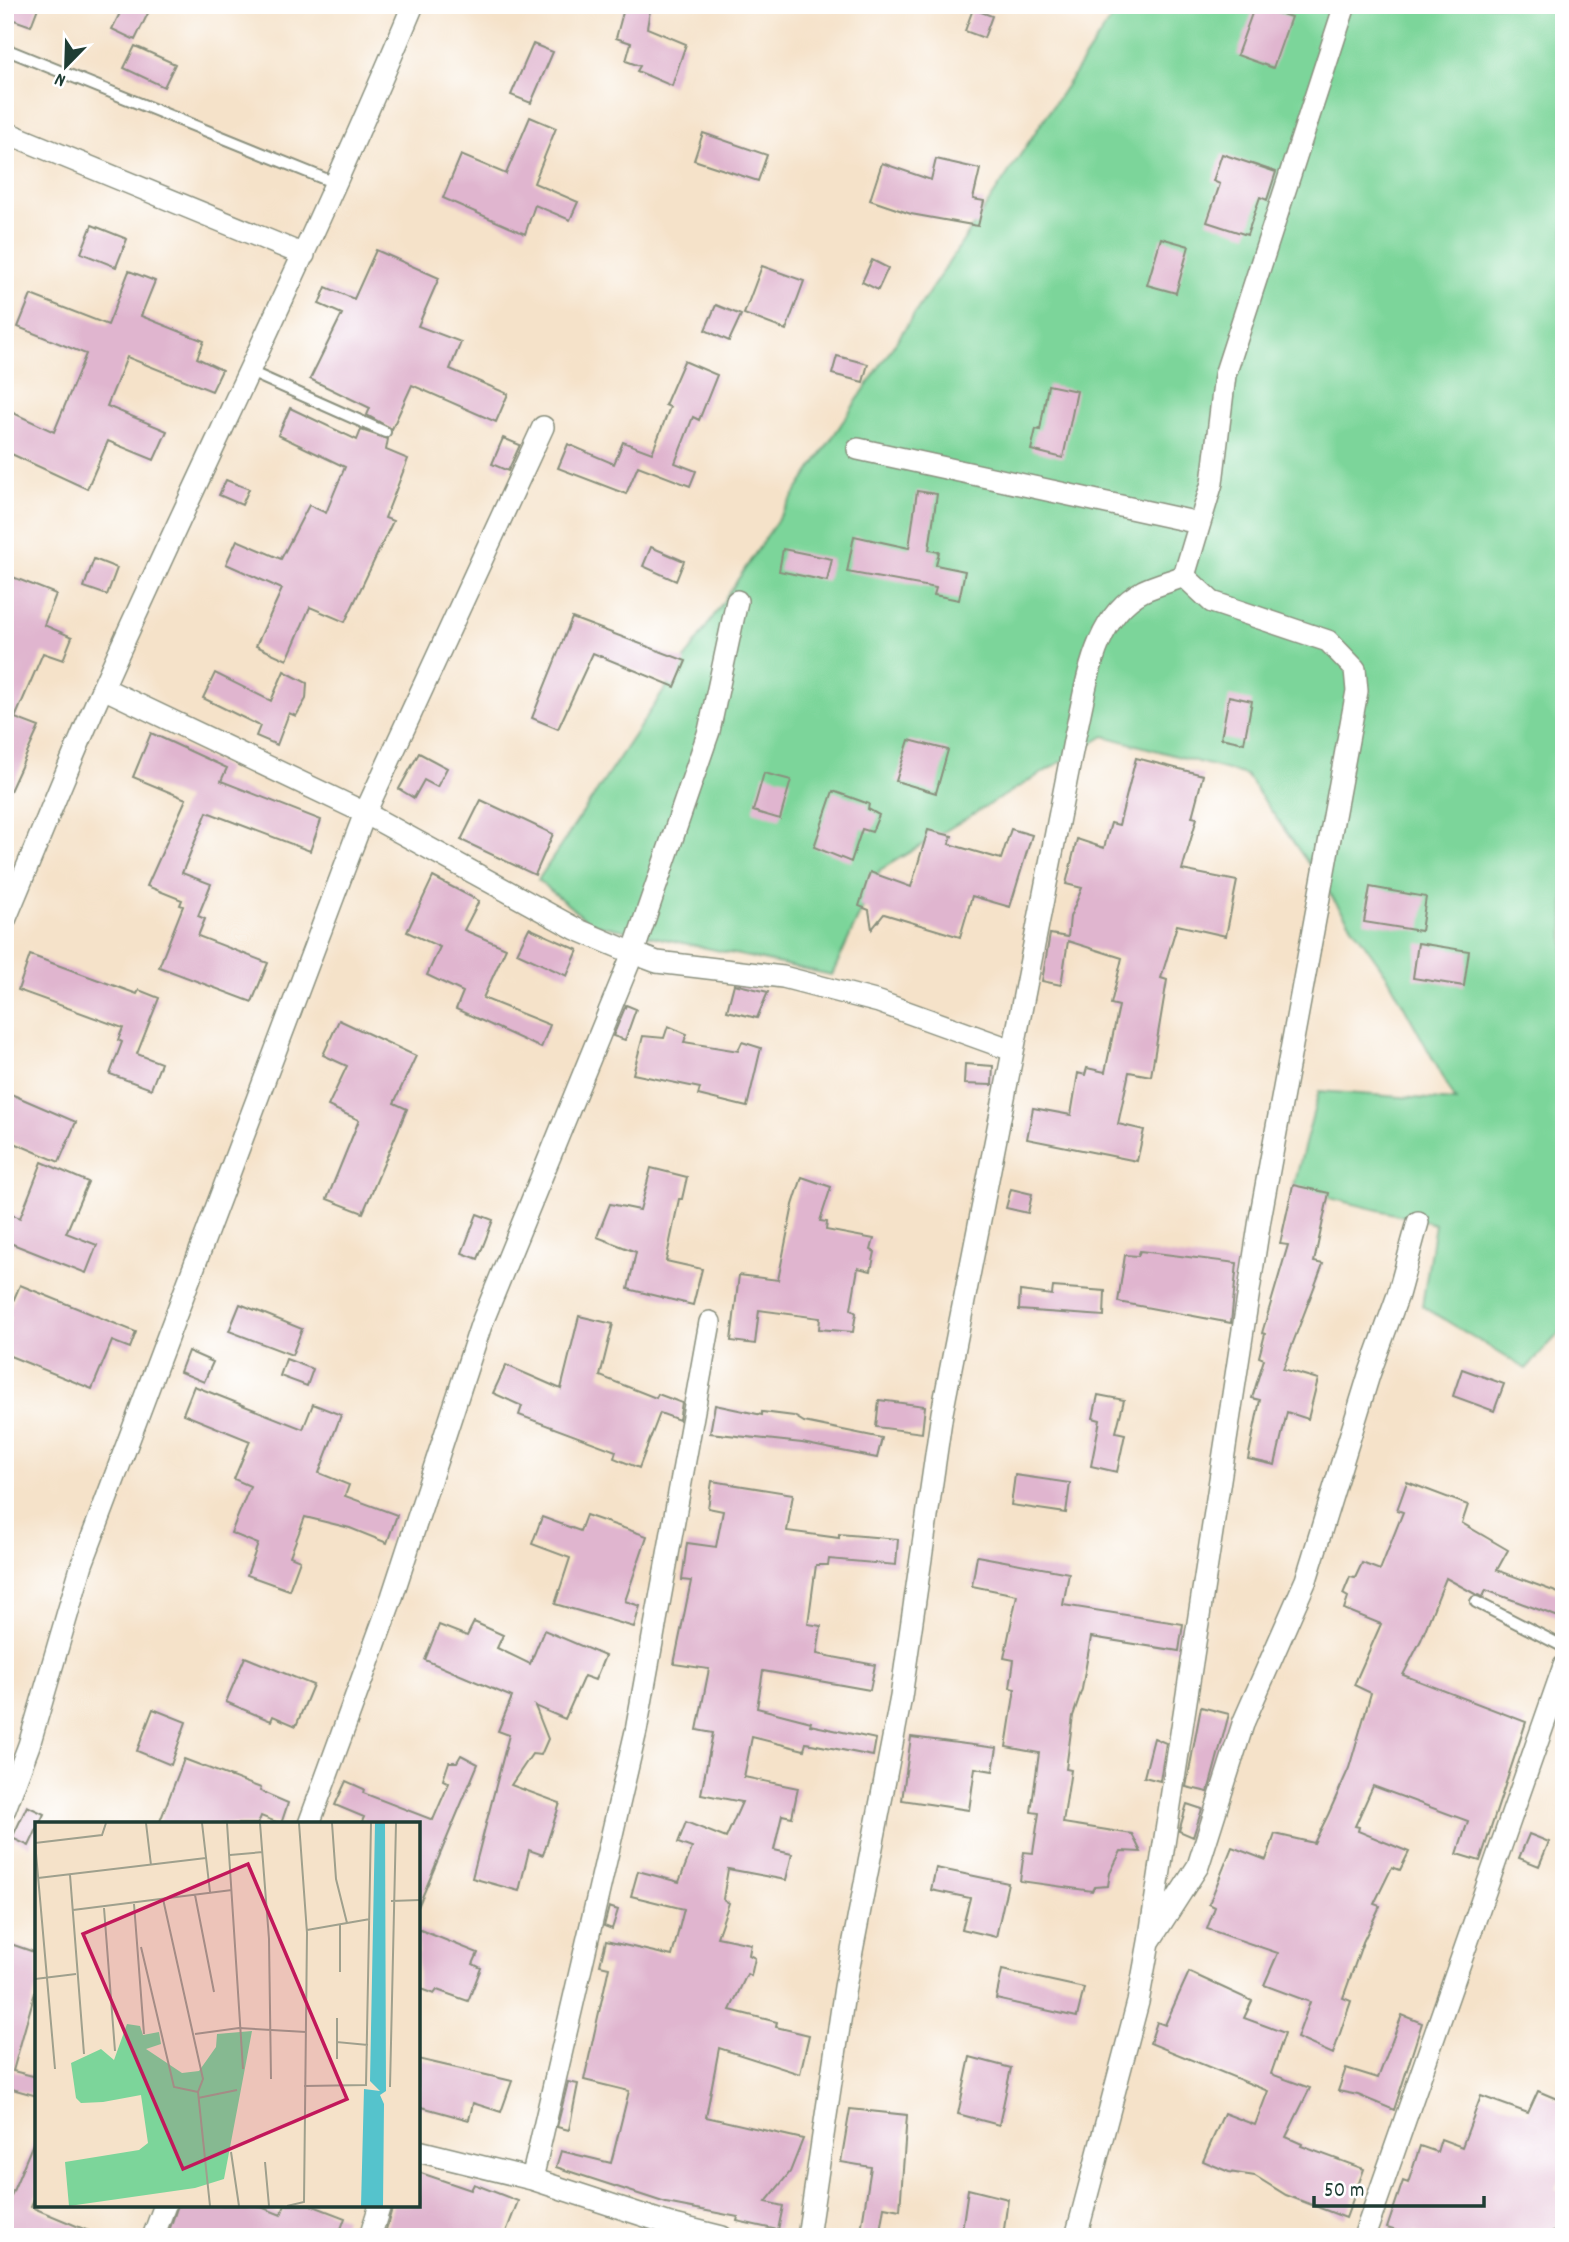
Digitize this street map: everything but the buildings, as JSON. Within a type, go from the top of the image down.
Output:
[{"type":"street","points":[[5,920],[103,688],[248,371],[304,256],[413,5]]},
{"type":"street","points":[[1184,576],[1218,451],[1225,375],[1345,5]]},
{"type":"street","points":[[5,132],[304,256]]},
{"type":"street","points":[[5,1809],[29,1745],[82,1563],[365,813],[543,428]]},
{"type":"street","points":[[858,449],[1199,523]]},
{"type":"street","points":[[808,2237],[845,1987],[901,1697],[942,1413],[1012,1050],[1093,658],[1107,625],[1121,607],[1142,592],[1184,576]]},
{"type":"street","points":[[1076,2237],[1138,2002],[1149,1942],[1260,1219],[1357,691],[1355,669],[1328,641],[1212,602],[1184,576]]},
{"type":"street","points":[[310,1822],[392,1597],[481,1325],[633,953],[709,731],[737,601]]},
{"type":"street","points":[[103,688],[365,813],[576,929],[633,953],[657,962],[783,977],[879,1002],[1012,1050]]},
{"type":"street","points":[[1149,1942],[1198,1866],[1244,1721],[1306,1580],[1369,1375],[1398,1295],[1418,1222]]},
{"type":"street","points":[[531,2179],[636,1731],[710,1322]]},
{"type":"street","points":[[1364,2237],[1564,1666]]},
{"type":"street","points":[[420,2151],[531,2179],[670,2224],[722,2237]]},
{"type":"street","points":[[153,2237],[164,2207]]},
{"type":"street","points":[[370,2237],[379,2207]]},
{"type":"lane","points":[[5,49],[335,183]]},
{"type":"lane","points":[[248,371],[385,432]]},
{"type":"lane","points":[[1476,1602],[1564,1647]]},
{"type":"green space","points":[[1120,5],[1564,5],[1564,1328],[1526,1369],[1422,1306],[1435,1224],[1293,1189],[1319,1091],[1456,1101],[1388,977],[1246,775],[1104,736],[880,870],[832,975],[590,923],[538,880]]}]
